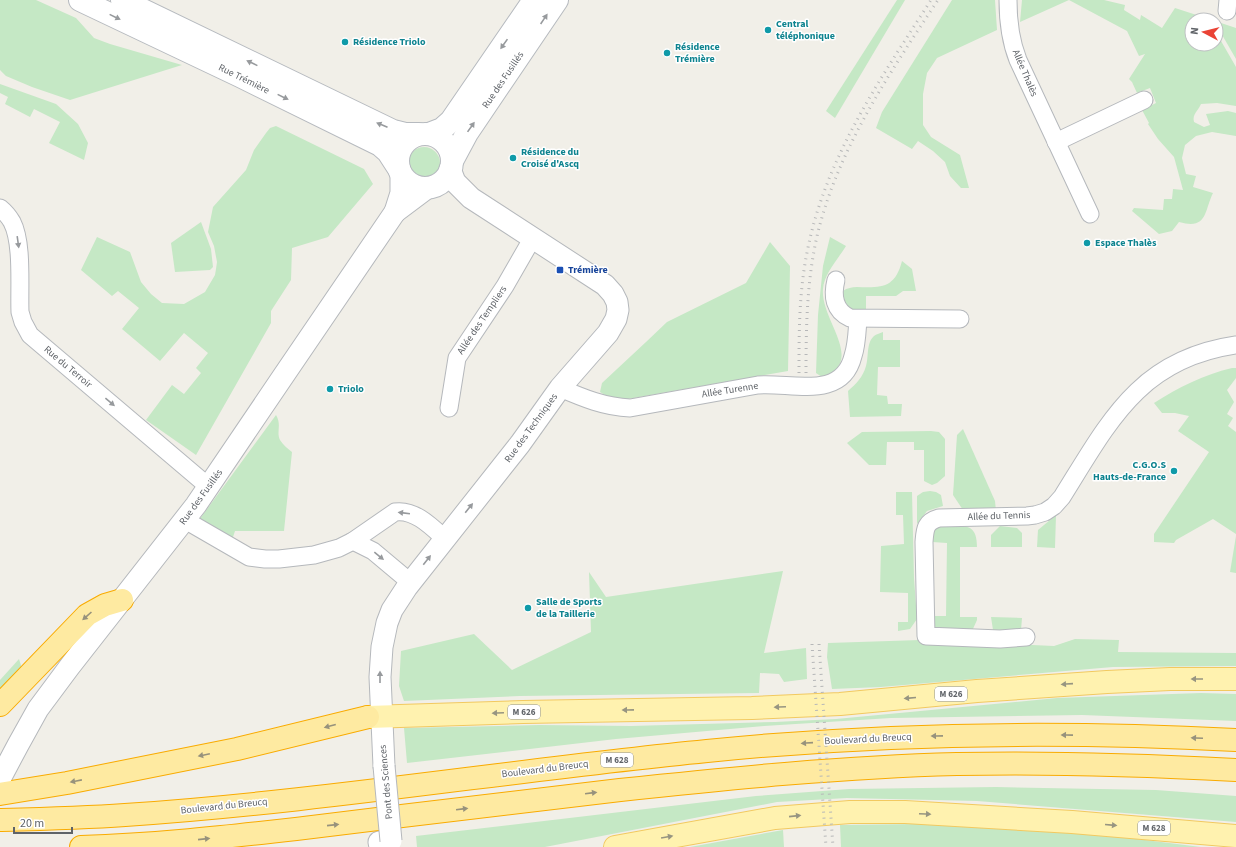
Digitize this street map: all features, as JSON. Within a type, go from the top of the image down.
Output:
[{"type":"highway","points":[[0,705],[87,615],[105,605],[122,600]]},
{"type":"highway","points":[[1,785],[67,783],[183,760],[294,736],[328,726],[375,717]]},
{"type":"highway","name":"Boulevard du Breucq","points":[[0,820],[97,817],[214,808],[672,754],[858,739],[1048,734],[1236,740]]},
{"type":"highway","points":[[81,847],[121,846],[199,839],[342,824],[619,790],[819,771],[957,764],[1152,766],[1236,770]]},
{"type":"main road","name":"Rue Trémière","points":[[80,0],[240,76],[380,145],[388,152],[400,171]]},
{"type":"main road","name":"Rue Trémière","points":[[122,0],[394,131],[405,134],[424,134]]},
{"type":"main road","name":"Rue des Fusillés","points":[[400,171],[398,160],[402,147],[411,138],[442,129],[451,121],[534,0]]},
{"type":"main road","name":"Rue des Fusillés","points":[[430,187],[443,180],[467,132],[557,0]]},
{"type":"main road","points":[[424,134],[437,137],[444,142],[450,152],[451,165]]},
{"type":"main road","points":[[400,171],[406,181],[414,186],[430,187]]},
{"type":"main road","name":"M 626","points":[[375,717],[752,708],[840,704],[977,691],[1120,681],[1236,678]]},
{"type":"main road","name":"M 628","points":[[615,847],[775,818],[850,812],[905,812],[1072,822],[1236,836]]},
{"type":"street","name":"Allée Thalès","points":[[1008,0],[1009,25],[1014,50],[1090,214]]},
{"type":"street","points":[[1056,142],[1144,100]]},
{"type":"street","name":"Rue des Techniques","points":[[375,717],[384,636],[392,610],[399,597],[444,538],[520,444],[560,388],[608,333],[616,319],[618,310],[617,302],[613,294],[605,285],[471,198],[455,182],[451,165]]},
{"type":"street","name":"Rue des Fusillés","points":[[1,785],[18,745],[38,709],[209,487],[395,212],[401,193],[400,171]]},
{"type":"street","name":"Rue des Fusillés","points":[[395,212],[430,187]]},
{"type":"street","name":"Rue des Techniques","points":[[430,187],[454,192],[471,198]]},
{"type":"street","name":"Rue du Terroir","points":[[0,208],[12,221],[18,242],[20,312],[22,322],[30,335],[209,487]]},
{"type":"street","name":"Allée des Templiers","points":[[449,408],[457,358],[505,286],[532,239]]},
{"type":"street","points":[[836,280],[833,290],[836,306],[844,315],[850,318],[960,319]]},
{"type":"street","name":"Allée Turenne","points":[[560,388],[593,402],[630,408],[758,385],[769,384],[813,387],[831,384],[840,378],[848,368],[853,358],[858,319]]},
{"type":"street","name":"Allée du Tennis","points":[[1026,637],[1000,639],[926,636],[924,542],[928,524],[932,520],[939,518],[1027,516],[1045,512],[1054,506],[1062,497],[1112,419],[1130,398],[1150,379],[1172,365],[1199,354],[1236,345]]},
{"type":"street","points":[[185,520],[249,557],[265,559],[299,558],[326,552],[353,541],[395,512],[403,511],[421,519],[444,538]]},
{"type":"street","points":[[353,541],[373,551],[410,582]]},
{"type":"street","name":"Pont des Sciences","points":[[375,717],[377,767],[386,844]]},
{"type":"green space","points":[[0,0],[36,0],[76,18],[94,38],[182,65],[70,100],[32,87],[6,76],[0,70]]},
{"type":"green space","points":[[897,0],[905,0],[835,118],[826,111]]},
{"type":"green space","points":[[952,0],[995,0],[997,30],[937,58],[927,73],[923,94],[923,125],[931,137],[960,155],[969,188],[961,188],[950,176],[945,162],[933,151],[918,141],[912,149],[876,128],[882,112]]},
{"type":"green space","points":[[1022,0],[1069,0],[1020,22]]},
{"type":"green space","points":[[1069,0],[1104,0],[1125,5],[1124,10],[1140,20],[1141,15],[1162,28],[1175,8],[1187,12],[1184,12],[1184,52],[1224,52],[1224,46],[1236,67],[1236,106],[1217,103],[1201,104],[1195,115],[1194,122],[1204,127],[1210,125],[1206,114],[1228,111],[1236,113],[1236,136],[1212,132],[1196,136],[1185,145],[1182,158],[1186,174],[1196,176],[1193,187],[1213,193],[1204,217],[1195,223],[1188,224],[1179,222],[1172,231],[1159,234],[1132,211],[1134,208],[1163,210],[1164,199],[1172,199],[1173,189],[1183,190],[1174,157],[1158,139],[1148,124],[1149,123],[1142,110],[1156,103],[1150,88],[1137,93],[1129,79],[1145,54],[1139,56],[1127,31]]},
{"type":"green space","points":[[1224,24],[1236,28],[1236,59],[1224,38]]},
{"type":"green space","points":[[0,84],[56,104],[78,124],[88,143],[84,160],[49,143],[60,122],[34,109],[30,117],[5,104],[8,97],[0,93]]},
{"type":"green space","points":[[276,126],[364,169],[373,184],[328,237],[292,248],[291,280],[271,311],[271,323],[196,455],[146,420],[172,385],[184,394],[201,373],[196,368],[208,353],[184,333],[160,361],[122,329],[139,308],[118,291],[112,296],[81,270],[97,237],[130,252],[141,282],[151,294],[162,303],[184,304],[205,292],[215,275],[217,262],[214,246],[208,232],[213,207],[246,170],[254,150],[266,133],[270,128]]},
{"type":"green space","points":[[421,147],[427,147],[437,154],[440,163],[439,169],[433,176],[427,179],[421,179],[411,172],[408,166],[408,160],[415,150]]},
{"type":"green space","points":[[201,222],[211,249],[213,267],[210,270],[175,272],[171,243]]},
{"type":"green space","points":[[830,237],[846,246],[829,272],[823,289],[824,301],[841,351],[841,361],[835,370],[822,377],[816,373],[818,315],[823,266]]},
{"type":"green space","points":[[770,242],[790,266],[788,371],[622,400],[610,398],[600,392],[602,383],[667,322],[746,283]]},
{"type":"green space","points":[[902,261],[912,269],[916,291],[903,291],[896,296],[866,296],[866,311],[852,311],[842,304],[843,291],[855,287],[874,287],[886,284],[896,277]]},
{"type":"green space","points":[[883,332],[883,340],[900,340],[900,367],[878,367],[877,395],[887,396],[888,404],[902,404],[901,416],[850,417],[848,391],[859,380],[865,370],[871,339],[875,335]]},
{"type":"green space","points":[[1236,368],[1236,378],[1227,390],[1234,402],[1227,414],[1233,418],[1228,426],[1236,432],[1236,534],[1213,519],[1176,540],[1174,543],[1154,542],[1154,534],[1209,452],[1178,431],[1189,416],[1175,413],[1162,413],[1154,403],[1192,382],[1211,374]]},
{"type":"green space","points":[[276,415],[279,422],[280,440],[292,452],[284,531],[235,531],[232,540],[199,520]]},
{"type":"green space","points":[[963,429],[995,501],[996,511],[963,510],[953,495],[957,435]]},
{"type":"green space","points":[[862,432],[939,432],[945,439],[945,476],[937,483],[932,485],[924,481],[924,450],[914,450],[914,442],[887,442],[886,465],[869,465],[847,443]]},
{"type":"green space","points":[[930,491],[941,495],[943,506],[927,511],[917,524],[917,496],[923,492]]},
{"type":"green space","points":[[896,492],[912,492],[914,578],[917,619],[910,629],[898,631],[898,622],[908,622],[908,593],[880,592],[881,546],[904,544],[903,515],[896,515]]},
{"type":"green space","points":[[1056,515],[1055,548],[1037,547],[1038,530]]},
{"type":"green space","points":[[943,526],[968,527],[972,529],[976,539],[977,547],[960,547],[960,617],[977,617],[972,631],[935,630],[932,616],[946,616],[947,543],[932,542],[934,531]]},
{"type":"green space","points":[[1000,526],[1017,528],[1022,533],[1022,547],[991,547],[991,535]]},
{"type":"green space","points":[[1236,536],[1236,573],[1230,572]]},
{"type":"green space","points":[[783,571],[764,653],[806,648],[807,679],[784,682],[779,674],[760,673],[759,693],[520,696],[404,701],[399,686],[401,651],[474,634],[512,670],[591,632],[589,572],[606,597]]},
{"type":"green space","points":[[991,617],[1022,618],[1021,630],[998,633],[993,630]]},
{"type":"green space","points":[[1075,639],[1119,640],[1118,652],[1236,653],[1236,666],[1113,667],[881,687],[832,689],[827,657],[828,643],[920,640],[1054,646]]},
{"type":"green space","points":[[19,659],[23,672],[0,695],[0,680]]},
{"type":"green space","points":[[1201,693],[1236,694],[1236,721],[1082,715],[891,718],[764,726],[616,739],[407,763],[404,728],[539,725],[631,726],[775,722],[836,719],[1057,698]]},
{"type":"green space","points":[[996,787],[1156,790],[1236,796],[1236,822],[977,801],[847,798],[777,802],[545,847],[417,847],[416,836],[756,796],[849,789]]},
{"type":"green space","points":[[918,824],[987,826],[1129,838],[1201,847],[841,847],[840,825]]},
{"type":"green space","points":[[783,830],[784,847],[690,847]]},
{"type":"railway","points":[[799,373],[800,315],[804,272],[814,222],[825,188],[855,123],[931,0]]},
{"type":"railway","points":[[806,373],[807,318],[812,264],[819,228],[829,197],[840,167],[869,109],[885,81],[938,0]]},
{"type":"railway","points":[[812,644],[826,847]]},
{"type":"railway","points":[[819,644],[833,847]]},
{"type":"place","name":"Central téléphonique","points":[[768,30]]},
{"type":"place","name":"Résidence Triolo","points":[[345,42]]},
{"type":"place","name":"Résidence Trémière","points":[[667,53]]},
{"type":"place","name":"Résidence du Croisé d'Ascq","points":[[513,158]]},
{"type":"place","name":"Espace Thalès","points":[[1087,243]]},
{"type":"place","name":"Trémière","points":[[560,270]]},
{"type":"place","name":"Triolo","points":[[330,389]]},
{"type":"place","name":"C.G.O.S Hauts-de-France","points":[[1174,471]]},
{"type":"place","name":"Salle de Sports de la Taillerie","points":[[528,608]]}]
